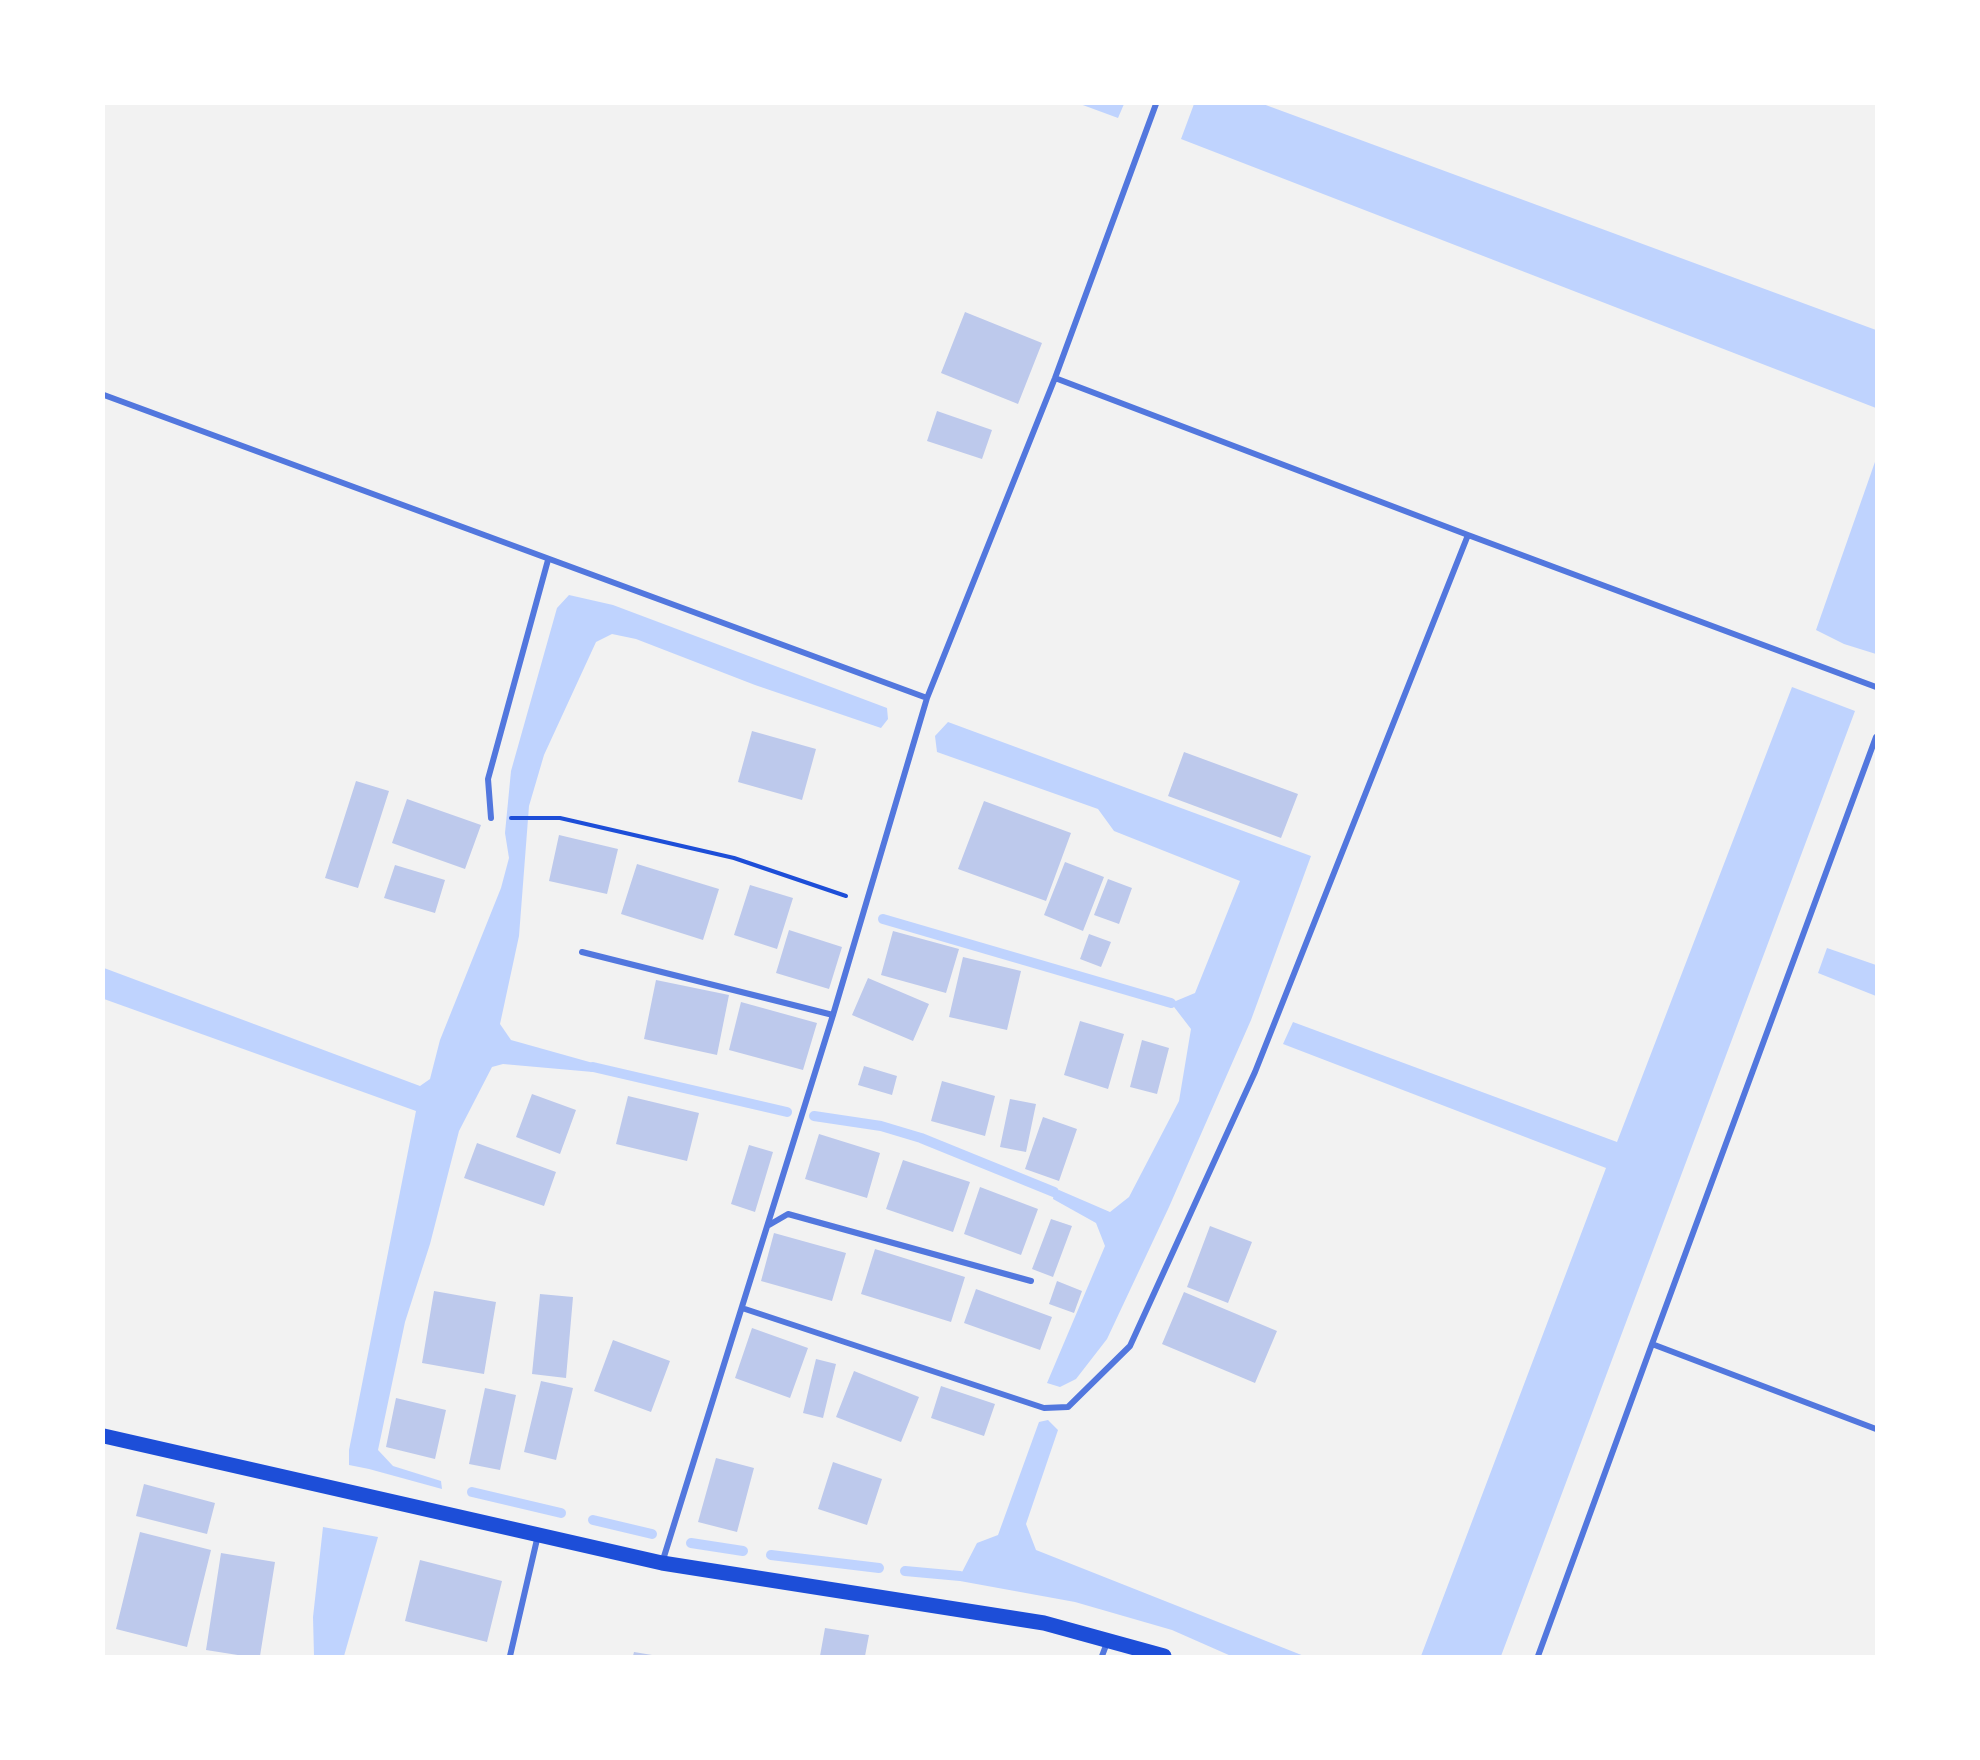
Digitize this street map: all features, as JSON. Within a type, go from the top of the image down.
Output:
[{"type":"main road","points":[[104,1436],[662,1563],[1044,1623],[1164,1656]]},
{"type":"street","points":[[662,1563],[833,1015],[927,698],[1055,378],[1156,104]]},
{"type":"street","points":[[1055,378],[1876,687]]},
{"type":"street","points":[[104,395],[927,698]]},
{"type":"street","points":[[742,1308],[1044,1408],[1068,1407],[1130,1346],[1255,1072],[1468,535]]},
{"type":"street","points":[[490,818],[488,778],[548,560]]},
{"type":"street","points":[[1538,1656],[1876,737]]},
{"type":"street","points":[[582,952],[833,1015]]},
{"type":"street","points":[[768,1225],[788,1214],[1031,1281]]},
{"type":"street","points":[[1652,1344],[1876,1429]]},
{"type":"street","points":[[510,1656],[538,1535]]},
{"type":"street","points":[[1101,1656],[1108,1640]]},
{"type":"path","points":[[501,818],[560,818],[734,858],[867,903]]},
{"type":"water","points":[[1080,104],[1124,104],[1118,118]]},
{"type":"water","points":[[1194,104],[1263,104],[1876,330],[1876,408],[1181,139]]},
{"type":"water","points":[[1876,459],[1876,654],[1844,644],[1816,630]]},
{"type":"water","points":[[569,595],[613,605],[887,708],[888,719],[881,728],[755,685],[636,639],[612,634],[596,642],[544,755],[529,806],[519,936],[500,1024],[511,1040],[593,1063],[593,1072],[503,1064],[492,1067],[459,1131],[430,1244],[405,1322],[378,1450],[393,1466],[441,1481],[442,1489],[349,1465],[349,1450],[416,1111],[104,999],[104,968],[420,1086],[430,1079],[440,1040],[501,888],[509,858],[505,833],[511,771],[557,608]]},
{"type":"water","points":[[1792,687],[1855,711],[1501,1656],[1421,1656],[1606,1168],[1283,1044],[1293,1022],[1617,1142]]},
{"type":"water","points":[[948,722],[1311,856],[1251,1020],[1169,1207],[1107,1339],[1076,1379],[1060,1387],[1047,1383],[1105,1246],[1096,1223],[1053,1199],[1054,1192],[1059,1190],[1110,1212],[1129,1197],[1179,1101],[1191,1029],[1171,1003],[1195,993],[1240,881],[1114,831],[1098,809],[937,752],[935,736]]},
{"type":"water","points":[[1827,948],[1876,965],[1876,996],[1818,973]]},
{"type":"water","points":[[1048,1420],[1058,1430],[1026,1524],[1036,1550],[1304,1656],[1231,1656],[1172,1630],[1075,1602],[960,1581],[960,1576],[977,1543],[998,1535],[1039,1422]]},
{"type":"water","points":[[323,1527],[378,1537],[344,1656],[314,1656],[313,1617]]},
{"type":"building","points":[[965,312],[1042,343],[1018,404],[941,373]]},
{"type":"building","points":[[937,411],[992,430],[982,459],[927,441]]},
{"type":"building","points":[[752,731],[816,749],[802,800],[738,782]]},
{"type":"building","points":[[1184,752],[1298,794],[1281,838],[1168,796]]},
{"type":"building","points":[[356,781],[389,791],[358,888],[325,878]]},
{"type":"building","points":[[407,799],[481,825],[465,869],[392,843]]},
{"type":"building","points":[[984,801],[1071,833],[1046,901],[958,869]]},
{"type":"building","points":[[559,835],[618,849],[607,894],[549,881]]},
{"type":"building","points":[[1065,862],[1104,877],[1083,931],[1044,915]]},
{"type":"building","points":[[637,864],[719,889],[703,940],[621,914]]},
{"type":"building","points":[[395,865],[445,880],[435,913],[384,898]]},
{"type":"building","points":[[1108,879],[1132,888],[1119,924],[1094,915]]},
{"type":"building","points":[[750,885],[793,898],[777,949],[734,935]]},
{"type":"building","points":[[789,930],[842,947],[829,989],[776,973]]},
{"type":"building","points":[[893,931],[959,949],[946,993],[881,975]]},
{"type":"building","points":[[1089,934],[1111,942],[1101,967],[1080,959]]},
{"type":"building","points":[[963,957],[1021,971],[1007,1030],[949,1017]]},
{"type":"building","points":[[868,978],[929,1004],[913,1041],[852,1015]]},
{"type":"building","points":[[656,980],[729,995],[717,1055],[644,1039]]},
{"type":"building","points":[[741,1002],[817,1023],[803,1070],[729,1050]]},
{"type":"building","points":[[1080,1021],[1124,1034],[1108,1089],[1064,1075]]},
{"type":"building","points":[[1142,1040],[1169,1048],[1157,1094],[1130,1087]]},
{"type":"building","points":[[864,1066],[897,1076],[892,1095],[858,1085]]},
{"type":"building","points":[[942,1081],[995,1096],[985,1136],[931,1121]]},
{"type":"building","points":[[532,1094],[576,1110],[560,1154],[516,1137]]},
{"type":"building","points":[[628,1096],[699,1113],[687,1161],[616,1144]]},
{"type":"building","points":[[1010,1099],[1036,1104],[1026,1152],[1000,1147]]},
{"type":"building","points":[[1043,1117],[1077,1129],[1059,1181],[1025,1169]]},
{"type":"building","points":[[819,1134],[880,1153],[867,1198],[805,1179]]},
{"type":"building","points":[[477,1143],[556,1172],[544,1206],[464,1178]]},
{"type":"building","points":[[749,1145],[773,1152],[755,1212],[731,1204]]},
{"type":"building","points":[[903,1160],[970,1182],[953,1232],[886,1209]]},
{"type":"building","points":[[980,1187],[1038,1209],[1021,1255],[964,1234]]},
{"type":"building","points":[[1051,1219],[1072,1226],[1053,1277],[1032,1269]]},
{"type":"building","points":[[1210,1226],[1252,1242],[1228,1303],[1187,1287]]},
{"type":"building","points":[[774,1233],[846,1253],[832,1301],[761,1281]]},
{"type":"building","points":[[875,1249],[965,1277],[951,1322],[861,1294]]},
{"type":"building","points":[[1057,1281],[1082,1291],[1074,1313],[1049,1304]]},
{"type":"building","points":[[976,1289],[1052,1317],[1040,1350],[964,1323]]},
{"type":"building","points":[[434,1291],[496,1302],[484,1374],[422,1363]]},
{"type":"building","points":[[1184,1292],[1277,1331],[1255,1383],[1162,1344]]},
{"type":"building","points":[[540,1294],[573,1297],[566,1378],[532,1374]]},
{"type":"building","points":[[752,1328],[808,1348],[790,1398],[735,1378]]},
{"type":"building","points":[[613,1340],[670,1361],[651,1412],[594,1391]]},
{"type":"building","points":[[816,1359],[836,1364],[823,1418],[803,1413]]},
{"type":"building","points":[[854,1371],[919,1397],[901,1442],[836,1417]]},
{"type":"building","points":[[541,1381],[573,1388],[556,1460],[524,1452]]},
{"type":"building","points":[[941,1386],[995,1404],[984,1436],[931,1418]]},
{"type":"building","points":[[485,1388],[516,1395],[500,1470],[469,1464]]},
{"type":"building","points":[[396,1398],[446,1410],[435,1459],[386,1447]]},
{"type":"building","points":[[716,1458],[754,1468],[737,1532],[698,1522]]},
{"type":"building","points":[[833,1462],[882,1479],[867,1525],[818,1509]]},
{"type":"building","points":[[144,1484],[215,1503],[207,1534],[136,1516]]},
{"type":"building","points":[[140,1532],[211,1550],[187,1647],[116,1629]]},
{"type":"building","points":[[221,1553],[275,1562],[260,1656],[206,1650]]},
{"type":"building","points":[[420,1560],[502,1581],[487,1642],[405,1621]]},
{"type":"building","points":[[825,1628],[869,1635],[865,1656],[820,1656]]},
{"type":"building","points":[[634,1652],[652,1655],[652,1656],[633,1656]]},
{"type":"waterway","points":[[883,919],[1171,1003]]},
{"type":"waterway","points":[[593,1067],[787,1112]]},
{"type":"waterway","points":[[814,1116],[881,1126],[921,1138],[1054,1192]]},
{"type":"waterway","points":[[472,1492],[561,1513]]},
{"type":"waterway","points":[[593,1520],[652,1534]]},
{"type":"waterway","points":[[691,1543],[743,1551]]},
{"type":"waterway","points":[[771,1555],[879,1568]]},
{"type":"waterway","points":[[905,1571],[960,1576]]}]
